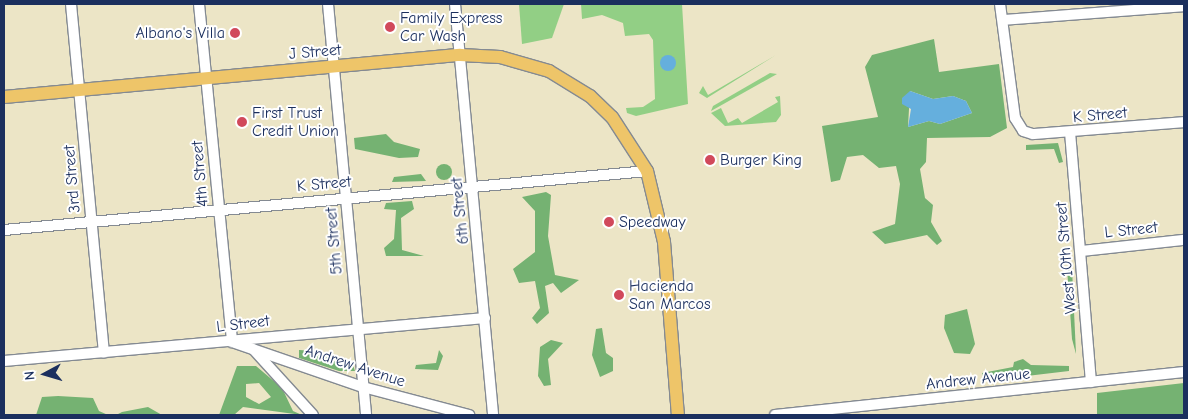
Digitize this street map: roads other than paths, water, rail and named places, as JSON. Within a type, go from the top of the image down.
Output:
[{"type":"main road","name":"J Street","points":[[4,97],[460,55],[500,57],[549,71],[590,96],[612,117],[647,171],[664,242],[678,415]]},
{"type":"street","name":"3rd Street","points":[[71,4],[104,352]]},
{"type":"street","name":"4th Street","points":[[199,4],[232,342]]},
{"type":"street","name":"5th Street","points":[[328,4],[366,415]]},
{"type":"street","name":"6th Street","points":[[456,4],[493,415]]},
{"type":"street","points":[[1000,4],[1003,20],[1184,6]]},
{"type":"street","name":"K Street","points":[[1003,20],[1020,129],[1033,134],[1184,122]]},
{"type":"street","name":"West 10th Street","points":[[1070,132],[1082,251],[1091,382]]},
{"type":"street","name":"K Street","points":[[4,230],[346,197],[647,171]]},
{"type":"street","name":"L Street","points":[[1082,251],[1184,240]]},
{"type":"street","name":"L Street","points":[[4,361],[485,318]]},
{"type":"street","name":"Andrew Avenue","points":[[232,342],[363,387],[469,415]]},
{"type":"street","points":[[252,348],[313,415]]},
{"type":"street","name":"Andrew Avenue","points":[[775,415],[1184,372]]},
{"type":"water","points":[[665,55],[671,55],[676,60],[674,69],[665,71],[660,66],[660,60]]},
{"type":"water","points":[[910,91],[933,99],[953,96],[966,101],[972,113],[940,124],[929,121],[908,127],[911,109],[902,104],[902,98]]},
{"type":"place","name":"Family Express Car Wash","points":[[390,27]]},
{"type":"place","name":"Albano's Villa","points":[[235,33]]},
{"type":"place","name":"First Trust Credit Union","points":[[242,122]]},
{"type":"place","name":"Burger King","points":[[710,160]]},
{"type":"place","name":"Speedway","points":[[609,222]]},
{"type":"place","name":"Hacienda San Marcos","points":[[619,295]]}]
